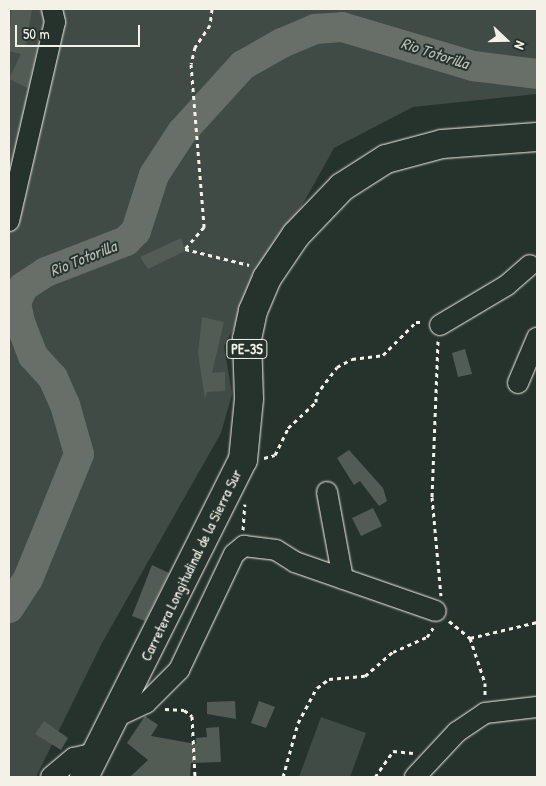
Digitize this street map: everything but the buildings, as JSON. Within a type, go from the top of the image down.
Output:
[{"type":"highway","name":"Carretera Longitudinal de la Sierra Sur","points":[[84,777],[116,717],[243,460],[249,399],[247,340],[260,290],[296,235],[363,171],[386,159],[442,144],[537,137]]},
{"type":"street","points":[[9,222],[55,22],[52,9]]},
{"type":"street","points":[[440,325],[507,285],[530,265]]},
{"type":"street","points":[[518,383],[537,338]]},
{"type":"street","points":[[327,492],[343,579]]},
{"type":"street","points":[[116,717],[146,703],[180,670],[234,554],[244,546],[276,550],[294,562],[436,611]]},
{"type":"street","points":[[420,770],[485,713],[537,707]]},
{"type":"street","points":[[51,777],[74,758],[96,753]]},
{"type":"path","points":[[212,9],[210,25],[195,47],[192,92],[204,227],[185,249],[250,265],[260,290]]},
{"type":"path","points":[[243,460],[275,455],[288,428],[316,402],[316,395],[337,367],[352,359],[383,355],[416,322],[440,325],[432,497],[442,590],[427,637],[393,652],[365,676],[329,679],[317,688],[298,723],[283,777]]},
{"type":"path","points":[[436,611],[470,638],[486,683],[485,713]]},
{"type":"path","points":[[470,638],[537,622]]},
{"type":"path","points":[[161,709],[184,710],[192,716],[195,777]]},
{"type":"path","points":[[375,777],[393,751],[411,752],[420,770]]},
{"type":"shaded area","points":[[9,9],[537,9],[537,94],[413,107],[334,148],[224,346],[232,394],[221,433],[102,643],[36,777],[9,777]]},
{"type":"shaded area","points":[[321,717],[366,733],[350,777],[299,777]]},
{"type":"waterway","name":"Rio Totorilla","points":[[9,608],[28,579],[79,454],[65,405],[53,378],[33,356],[20,322],[16,303],[23,287],[46,272],[126,241],[136,231],[154,175],[182,132],[243,65],[282,43],[315,29],[342,27],[473,66],[537,74]]}]
